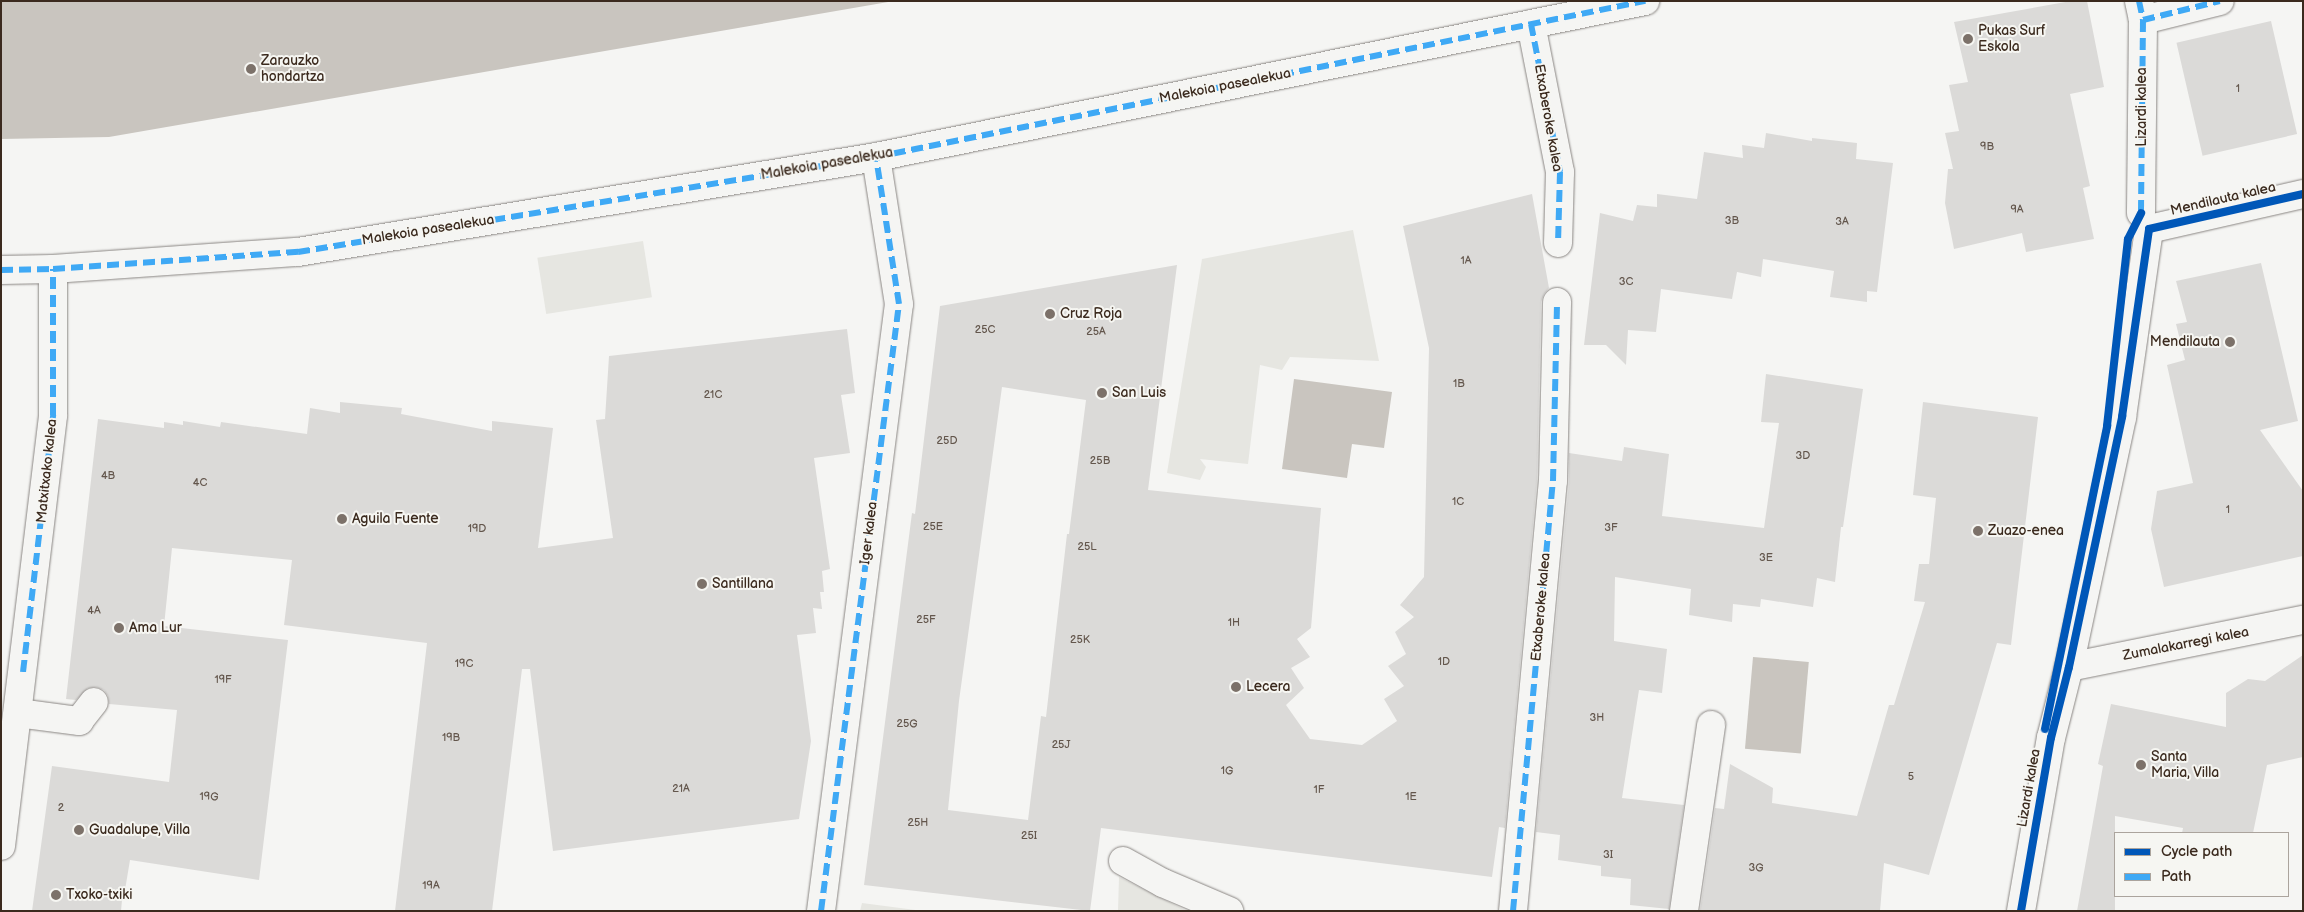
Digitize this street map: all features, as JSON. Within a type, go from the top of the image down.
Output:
[{"type":"street","name":"Malekoia pasealekua","points":[[1,270],[53,269],[298,252],[876,156],[1645,1]]},
{"type":"street","points":[[2141,10],[2220,1]]},
{"type":"street","name":"Lizardi kalea","points":[[2021,911],[2051,738],[2069,667],[2122,417],[2145,221],[2141,10]]},
{"type":"street","name":"Etxaberoke kalea","points":[[1531,24],[1560,172],[1558,243]]},
{"type":"street","name":"Iger kalea","points":[[821,911],[898,304],[876,156]]},
{"type":"street","name":"Mendilauta kalea","points":[[2145,221],[2303,194]]},
{"type":"street","name":"Matxitxako kalea","points":[[1,846],[24,672],[54,415],[53,269]]},
{"type":"street","name":"Etxaberoke kalea","points":[[1513,911],[1553,481],[1556,302]]},
{"type":"street","name":"Zumalakarregi kalea","points":[[2069,667],[2303,620]]},
{"type":"street","points":[[18,713],[80,720],[94,702]]},
{"type":"street","points":[[1684,911],[1711,725]]},
{"type":"street","points":[[1122,861],[1163,883],[1229,911]]},
{"type":"shaded area","name":"Zarauzko hondartza","points":[[1,1],[894,1],[109,137],[1,139]]},
{"type":"shaded area","points":[[1353,230],[1379,361],[1290,357],[1282,370],[1260,365],[1248,464],[1200,459],[1206,467],[1200,480],[1167,473],[1202,259]]},
{"type":"shaded area","points":[[643,241],[652,297],[546,314],[537,258]]},
{"type":"shaded area","points":[[1294,379],[1392,392],[1384,448],[1352,444],[1347,478],[1282,469]]},
{"type":"shaded area","points":[[1753,657],[1809,662],[1801,754],[1745,749]]},
{"type":"shaded area","points":[[1119,877],[1187,911],[1118,911]]},
{"type":"shaded area","points":[[862,903],[923,911],[860,911]]},
{"type":"building","points":[[2071,1],[2087,1],[2104,87],[2070,94],[2090,186],[2083,188],[2094,239],[2026,252],[2022,233],[1954,249],[1945,203],[1948,169],[1953,169],[1945,133],[1959,131],[1949,85],[1968,82],[1954,22]]},
{"type":"building","points":[[2271,21],[2297,134],[2203,156],[2176,43]]},
{"type":"building","points":[[1766,133],[1812,141],[1812,138],[1857,143],[1856,159],[1893,163],[1877,292],[1867,291],[1867,302],[1830,297],[1834,271],[1763,259],[1761,277],[1737,272],[1732,299],[1661,289],[1656,332],[1628,330],[1626,365],[1606,345],[1584,345],[1600,213],[1633,221],[1637,205],[1657,207],[1657,194],[1697,199],[1704,152],[1743,158],[1742,145],[1764,148]]},
{"type":"building","points":[[1532,194],[1549,288],[1541,302],[1537,480],[1505,828],[1499,827],[1492,877],[1101,828],[1090,911],[864,885],[912,513],[915,514],[940,306],[1177,265],[1148,490],[1321,508],[1311,628],[1297,639],[1310,657],[1291,668],[1304,688],[1286,705],[1310,739],[1362,745],[1397,721],[1384,699],[1404,686],[1388,666],[1406,654],[1395,632],[1414,617],[1400,605],[1424,577],[1429,348],[1403,226]],"holes":[[[1002,387],[1086,400],[1069,534],[1067,534],[1046,717],[1041,716],[1028,820],[948,810],[959,701]]]},
{"type":"building","points":[[2261,263],[2298,421],[2260,430],[2303,491],[2303,556],[2164,587],[2151,529],[2157,491],[2193,483],[2167,365],[2185,360],[2176,324],[2187,322],[2176,281]]},
{"type":"building","points":[[847,329],[855,393],[841,395],[850,453],[814,458],[830,569],[822,571],[824,592],[820,592],[822,609],[813,608],[816,633],[797,635],[811,741],[799,819],[553,851],[530,669],[522,669],[492,911],[395,911],[427,643],[284,625],[292,560],[172,548],[164,626],[288,640],[259,880],[130,860],[125,890],[123,889],[121,911],[32,911],[52,766],[169,782],[177,710],[109,704],[108,696],[104,690],[96,687],[88,688],[76,700],[66,699],[98,419],[164,428],[164,422],[183,425],[183,421],[220,427],[221,422],[307,434],[310,408],[340,413],[340,402],[402,408],[401,414],[492,431],[492,421],[553,428],[538,548],[613,538],[596,420],[605,419],[609,356]]},
{"type":"building","points":[[1766,374],[1863,389],[1843,527],[1841,527],[1835,582],[1817,578],[1813,607],[1761,599],[1760,607],[1733,604],[1732,622],[1689,615],[1691,589],[1615,577],[1614,641],[1667,649],[1662,693],[1639,690],[1622,798],[1684,805],[1669,909],[1630,905],[1631,879],[1601,876],[1601,866],[1558,860],[1560,835],[1536,832],[1569,482],[1569,453],[1622,461],[1624,447],[1669,454],[1662,516],[1764,528],[1779,423],[1761,422]]},
{"type":"building","points":[[1923,402],[2038,417],[2011,645],[1997,643],[1929,875],[1884,863],[1880,911],[1700,911],[1715,808],[1724,809],[1730,764],[1773,788],[1772,803],[1857,816],[1889,705],[1894,705],[1925,602],[1914,601],[1919,564],[1929,564],[1936,498],[1913,495]]},
{"type":"building","points":[[2303,655],[2303,757],[2267,765],[2253,832],[2182,832],[2183,828],[2115,816],[2115,911],[2077,911],[2103,766],[2098,764],[2111,704],[2226,727],[2226,693],[2248,679],[2265,681]]},
{"type":"marked path","points":[[1,270],[53,269],[298,252],[876,157],[1645,1]]},
{"type":"marked path","points":[[2139,1],[2143,20],[2141,213]]},
{"type":"marked path","points":[[2143,20],[2220,1]]},
{"type":"marked path","points":[[1531,24],[1560,172],[1558,243]]},
{"type":"marked path","points":[[821,911],[899,304],[876,157]]},
{"type":"marked path","points":[[23,672],[53,415],[53,269]]},
{"type":"marked path","points":[[1513,911],[1553,481],[1557,302]]},
{"type":"cycle path","points":[[2021,911],[2051,738],[2069,667],[2122,417],[2149,229],[2303,194]]},
{"type":"cycle path","points":[[2045,729],[2107,426],[2128,239],[2141,213]]},
{"type":"place","name":"Pukas Surf Eskola","points":[[1968,39]]},
{"type":"place","name":"Zarauzko hondartza","points":[[251,69]]},
{"type":"place","name":"Cruz Roja","points":[[1050,314]]},
{"type":"place","name":"Mendilauta","points":[[2230,342]]},
{"type":"place","name":"San Luis","points":[[1102,393]]},
{"type":"place","name":"Aguila Fuente","points":[[342,519]]},
{"type":"place","name":"Zuazo-enea","points":[[1978,531]]},
{"type":"place","name":"Santillana","points":[[702,584]]},
{"type":"place","name":"Ama Lur","points":[[119,628]]},
{"type":"place","name":"Lecera","points":[[1236,687]]},
{"type":"place","name":"Santa Maria, Villa","points":[[2141,765]]},
{"type":"place","name":"Guadalupe, Villa","points":[[79,830]]},
{"type":"place","name":"Txoko-txiki","points":[[56,895]]}]
